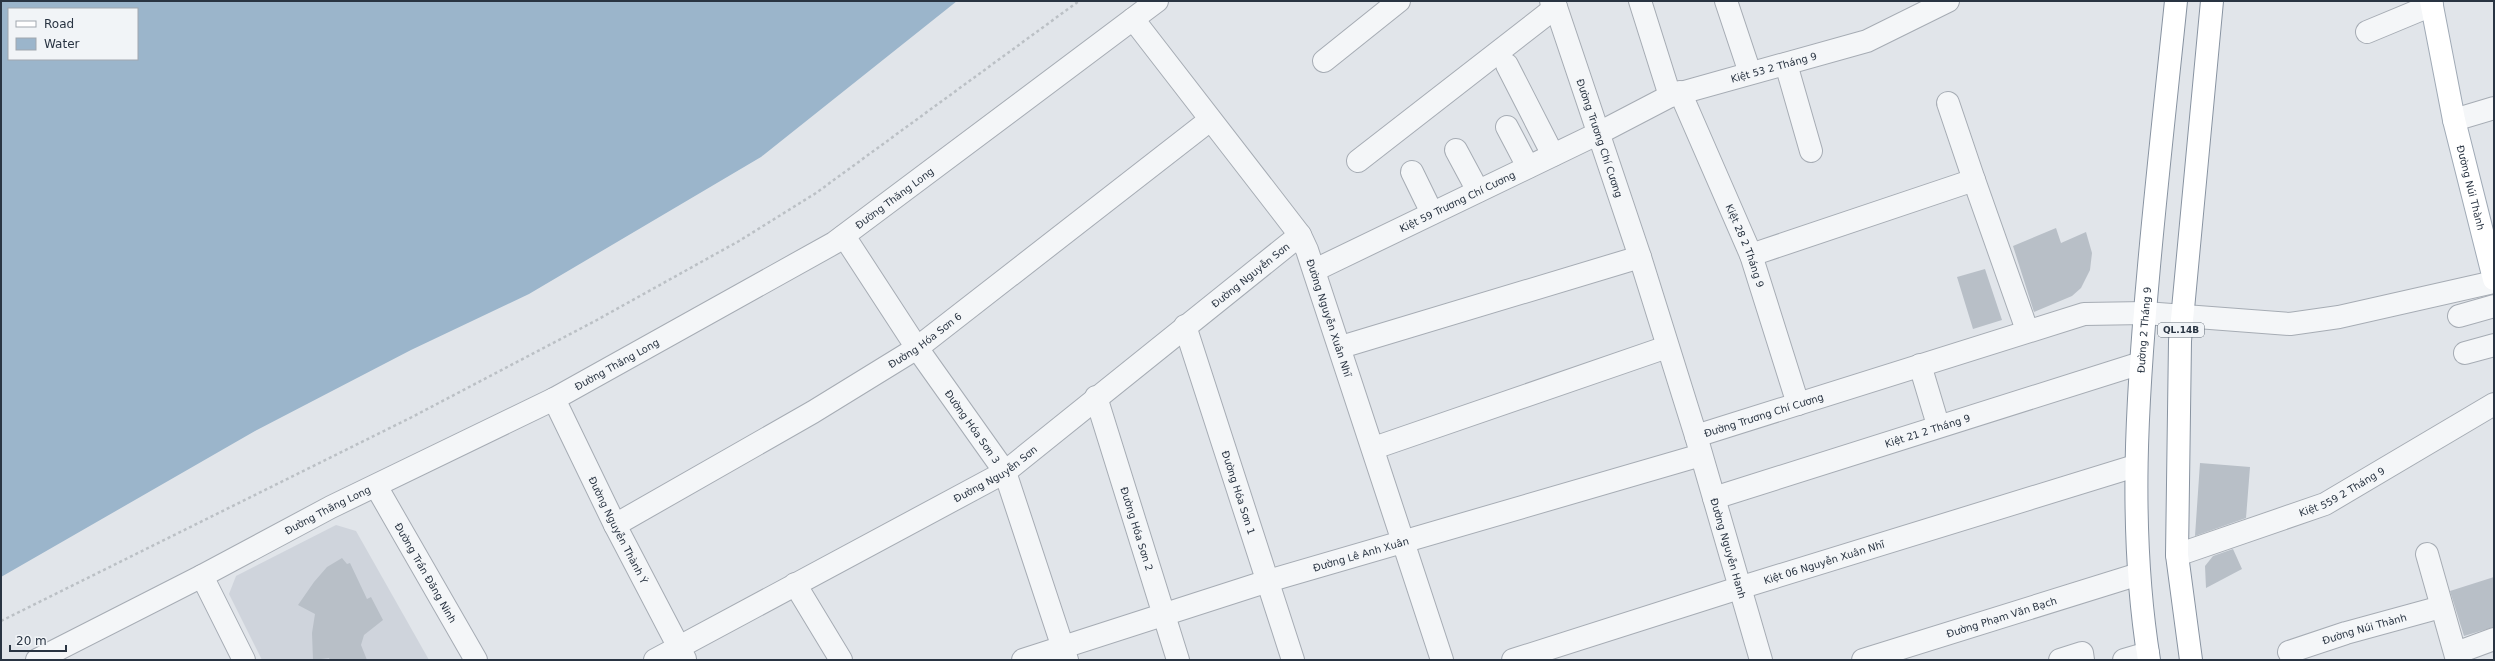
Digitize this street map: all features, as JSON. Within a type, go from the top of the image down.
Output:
[{"type":"main road","name":"Đường 2 Tháng 9","points":[[2148,656],[2139,574],[2135,466],[2145,313],[2176,1]]},
{"type":"main road","name":"QL.14B","points":[[2191,660],[2177,555],[2182,316],[2212,1]]},
{"type":"main road","name":"Đường Núi Thành","points":[[2432,3],[2454,120],[2494,277]]},
{"type":"street","name":"Đường Thăng Long","points":[[37,660],[202,576],[331,507],[554,399],[844,236],[1156,1]]},
{"type":"street","points":[[1324,61],[1399,1]]},
{"type":"street","name":"Kiệt 28 2 Tháng 9","points":[[1640,1],[1675,94],[1751,255],[1798,404]]},
{"type":"street","points":[[1726,1],[1750,73]]},
{"type":"street","name":"Kiệt 53 2 Tháng 9","points":[[1599,133],[1675,94],[1867,41],[1948,1]]},
{"type":"street","points":[[2367,32],[2432,3]]},
{"type":"street","points":[[1358,160],[1554,4]]},
{"type":"street","name":"Đường Trương Chí Cương","points":[[1554,4],[1640,257],[1698,446],[1798,404],[2027,330],[2084,314],[2145,313],[2290,324],[2339,317],[2494,277]]},
{"type":"street","name":"Đường Nguyễn Xuân Nhĩ","points":[[1133,19],[1300,235],[1315,270],[1341,347],[1442,660]]},
{"type":"street","points":[[1786,64],[1811,150]]},
{"type":"street","points":[[1507,65],[1553,155]]},
{"type":"street","points":[[1948,103],[2027,330]]},
{"type":"street","points":[[2454,120],[2494,108]]},
{"type":"street","name":"Đường Hóa Sơn 6","points":[[615,525],[813,412],[917,348],[1210,120]]},
{"type":"street","points":[[1507,127],[1528,168]]},
{"type":"street","name":"Kiệt 59 Trương Chí Cương","points":[[1315,270],[1599,133]]},
{"type":"street","points":[[1456,150],[1478,191]]},
{"type":"street","points":[[1412,172],[1432,213]]},
{"type":"street","points":[[1751,255],[1974,180]]},
{"type":"street","name":"Đường Nguyễn Sơn","points":[[655,660],[682,654],[795,584],[1005,472],[1096,397],[1300,235]]},
{"type":"street","name":"Đường Hóa Sơn 3","points":[[844,236],[917,348],[1005,472],[1065,654]]},
{"type":"street","points":[[1341,347],[1640,257]]},
{"type":"street","points":[[2459,316],[2494,306]]},
{"type":"street","name":"Đường Hóa Sơn 1","points":[[1185,326],[1293,660]]},
{"type":"street","points":[[2465,353],[2494,345]]},
{"type":"street","points":[[1374,448],[1667,347]]},
{"type":"street","name":"Kiệt 21 2 Tháng 9","points":[[1714,498],[1938,425],[2141,363]]},
{"type":"street","points":[[1920,365],[1938,425]]},
{"type":"street","name":"Đường Hóa Sơn 2","points":[[1096,397],[1178,660]]},
{"type":"street","name":"Đường Nguyễn Thành Ý","points":[[554,399],[615,525],[682,654]]},
{"type":"street","name":"Kiệt 559 2 Tháng 9","points":[[2177,555],[2325,504],[2494,404]]},
{"type":"street","name":"Đường Lê Anh Xuân","points":[[1023,660],[1065,654],[1163,615],[1268,581],[1404,541],[1698,446]]},
{"type":"street","name":"Đường Nguyễn Hanh","points":[[1698,446],[1761,660]]},
{"type":"street","name":"Kiệt 06 Nguyễn Xuân Nhĩ","points":[[1513,660],[1739,588],[2135,466]]},
{"type":"street","name":"Đường Trần Đăng Ninh","points":[[376,486],[476,660]]},
{"type":"street","points":[[2426,554],[2457,656],[2494,639]]},
{"type":"street","name":"Đường Phạm Văn Bạch","points":[[1863,660],[2139,574]]},
{"type":"street","points":[[202,576],[244,660]]},
{"type":"street","points":[[795,584],[841,660]]},
{"type":"street","name":"Đường Núi Thành","points":[[2302,652],[2346,633],[2441,607]]},
{"type":"street","points":[[2060,660],[2082,653],[2083,660]]},
{"type":"street","points":[[2124,660],[2148,656]]},
{"type":"path","points":[[1,621],[412,417],[595,321],[740,241],[816,193],[1079,1]]},
{"type":"shaded area","points":[[336,525],[356,531],[429,660],[262,660],[229,594],[236,576]]},
{"type":"water","points":[[1,1],[957,1],[761,157],[529,294],[411,350],[255,431],[1,577]]},
{"type":"building","points":[[2056,228],[2061,243],[2086,232],[2092,253],[2090,270],[2081,288],[2072,296],[2034,312],[2013,246]]},
{"type":"building","points":[[1985,269],[2002,320],[1973,329],[1957,277]]},
{"type":"building","points":[[2200,463],[2250,467],[2246,518],[2195,536]]},
{"type":"building","points":[[2233,549],[2242,569],[2206,588],[2205,566],[2213,556]]},
{"type":"building","points":[[342,558],[347,564],[350,563],[367,599],[371,597],[383,620],[364,635],[361,645],[367,660],[330,660],[329,658],[313,660],[312,633],[315,614],[298,605],[314,582],[327,567]]},
{"type":"building","points":[[2494,577],[2494,627],[2464,636],[2450,591]]}]
